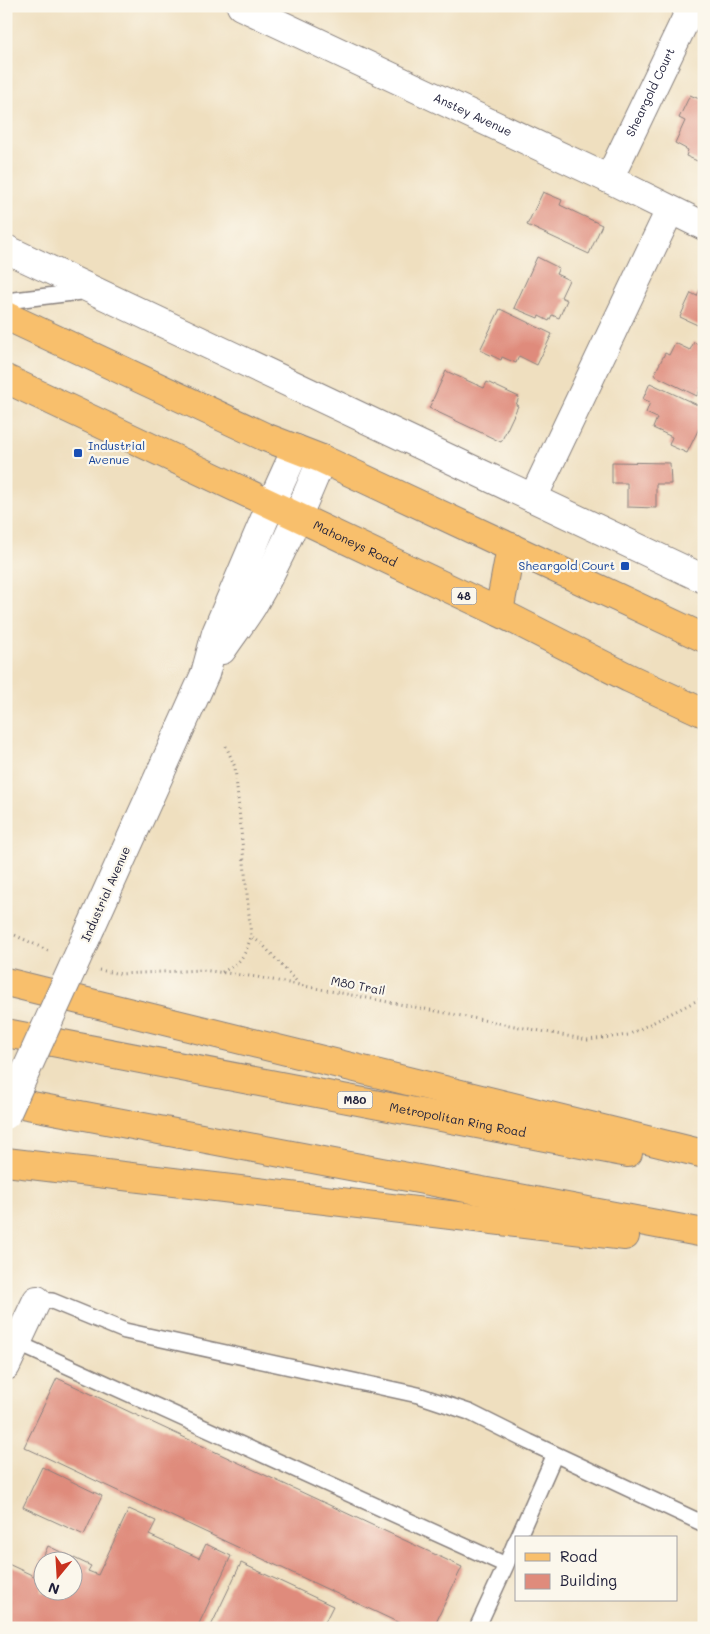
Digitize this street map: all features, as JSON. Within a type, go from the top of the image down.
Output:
[{"type":"main road","points":[[6,316],[260,434],[322,459],[704,638]]},
{"type":"main road","name":"Mahoneys Road","points":[[6,379],[499,612],[629,678],[704,713]]},
{"type":"main road","points":[[499,612],[511,547]]},
{"type":"main road","points":[[6,982],[704,1154]]},
{"type":"main road","name":"Metropolitan Ring Road","points":[[6,1033],[704,1167]]},
{"type":"main road","points":[[6,1101],[704,1233]]},
{"type":"main road","points":[[6,1162],[704,1245]]},
{"type":"street","name":"Anstey Avenue","points":[[241,6],[609,179],[704,226]]},
{"type":"street","name":"Sheargold Court","points":[[609,179],[692,6]]},
{"type":"street","points":[[533,498],[670,210]]},
{"type":"street","points":[[6,249],[704,579]]},
{"type":"street","name":"Industrial Avenue","points":[[6,1115],[205,674],[216,633],[296,449]]},
{"type":"street","name":"Industrial Avenue","points":[[205,674],[252,606],[298,518],[322,459]]},
{"type":"street","points":[[12,1355],[37,1300]]},
{"type":"lane","points":[[6,301],[94,291]]},
{"type":"lane","points":[[37,1300],[52,1301],[125,1331],[418,1395],[469,1412],[704,1524]]},
{"type":"lane","points":[[12,1355],[506,1565]]},
{"type":"lane","points":[[519,1536],[555,1454]]},
{"type":"lane","points":[[477,1628],[515,1543]]},
{"type":"path","points":[[221,972],[241,961],[252,936],[235,766],[226,746]]},
{"type":"path","points":[[6,931],[53,952]]},
{"type":"path","points":[[252,936],[263,945],[299,984]]},
{"type":"path","name":"M80 Trail","points":[[98,970],[120,974],[202,970],[221,972],[299,984],[588,1040],[628,1035],[704,997]]},
{"type":"building","points":[[690,95],[704,101],[704,164],[686,156],[688,150],[675,143],[685,121],[679,118]]},
{"type":"building","points":[[543,192],[562,200],[560,205],[602,225],[589,254],[527,225]]},
{"type":"building","points":[[537,257],[559,268],[556,274],[569,280],[561,297],[567,300],[559,318],[552,315],[549,321],[514,308]]},
{"type":"building","points":[[704,281],[704,328],[680,317],[691,293],[697,296]]},
{"type":"building","points":[[500,309],[552,334],[537,365],[519,356],[516,363],[502,357],[501,360],[480,350]]},
{"type":"building","points":[[694,342],[704,347],[704,382],[697,396],[654,375],[665,353],[669,355],[675,343],[690,350]]},
{"type":"building","points":[[446,371],[484,388],[487,382],[519,397],[516,405],[518,406],[501,442],[429,408]]},
{"type":"building","points":[[650,383],[704,408],[704,418],[687,453],[669,445],[672,437],[653,428],[657,418],[646,413],[650,402],[643,399]]},
{"type":"building","points":[[612,462],[670,463],[671,484],[656,484],[656,508],[627,507],[627,483],[612,483]]},
{"type":"building","points":[[57,1378],[462,1567],[433,1628],[410,1628],[24,1447]]},
{"type":"building","points":[[42,1467],[102,1496],[84,1535],[23,1507]]},
{"type":"building","points":[[129,1509],[156,1521],[149,1535],[199,1558],[206,1544],[231,1556],[197,1628],[6,1627],[6,1563],[32,1575],[32,1602],[82,1602],[82,1562],[91,1566],[88,1571],[98,1575]]},
{"type":"building","points":[[48,1546],[61,1552],[45,1552]]},
{"type":"building","points":[[241,1563],[333,1606],[322,1628],[214,1628],[211,1626]]},
{"type":"place","name":"Industrial Avenue","points":[[78,453]]},
{"type":"place","name":"Sheargold Court","points":[[625,566]]}]
